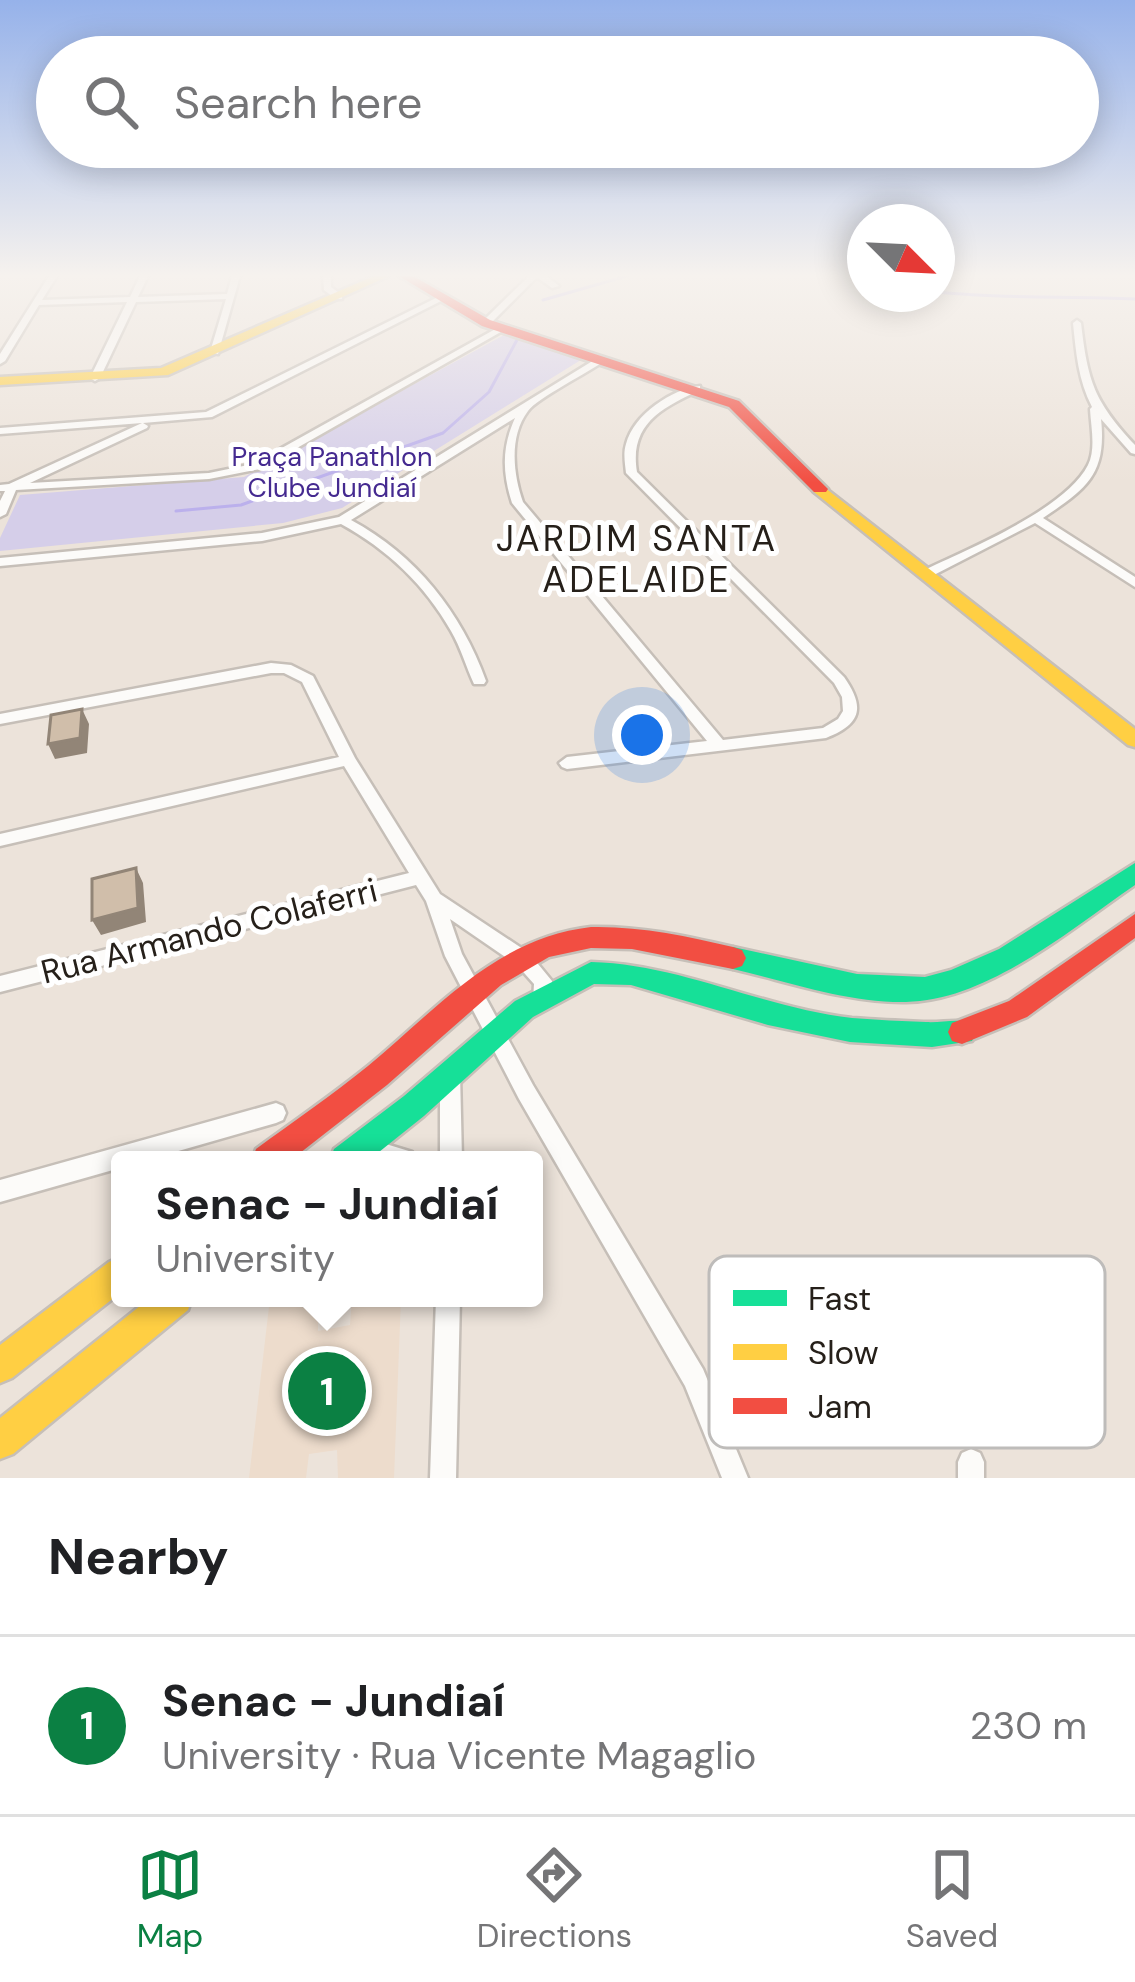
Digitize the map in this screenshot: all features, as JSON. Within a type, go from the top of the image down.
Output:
[{"type":"street","points":[[95,378],[111,345]]},
{"type":"street","points":[[215,352],[217,345]]},
{"type":"street","points":[[0,381],[163,372],[231,345]]},
{"type":"street","points":[[0,431],[192,419],[227,407],[350,345]]},
{"type":"street","points":[[6,488],[209,476],[256,467],[462,345]]},
{"type":"street","points":[[556,345],[697,388],[749,413],[826,495],[1132,734]]},
{"type":"street","points":[[1079,345],[1084,387],[1095,409],[1135,452]]},
{"type":"street","points":[[0,562],[262,537],[343,520],[602,359]]},
{"type":"street","points":[[567,763],[826,733],[846,724],[853,713],[851,696],[839,680],[632,473],[627,456],[640,424],[672,399],[697,388]]},
{"type":"street","points":[[926,574],[1036,519],[1092,467],[1097,450],[1095,409]]},
{"type":"street","points":[[523,411],[507,447],[507,473],[518,503],[718,744]]},
{"type":"street","points":[[6,488],[151,422]]},
{"type":"street","points":[[0,514],[6,488]]},
{"type":"street","points":[[1036,519],[1135,583]]},
{"type":"street","points":[[343,520],[387,544],[409,563],[472,658],[479,681]]},
{"type":"street","points":[[0,719],[271,668],[299,673],[308,680],[417,878],[434,899],[523,958],[543,981],[542,1001]]},
{"type":"street","points":[[0,840],[348,760]]},
{"type":"street","points":[[279,1151],[377,1076],[472,991],[523,958],[566,940],[626,934],[854,984],[922,990],[1000,960],[1135,872]]},
{"type":"street","name":"Rua Armando Colaferri","points":[[0,983],[417,878]]},
{"type":"street","points":[[434,899],[442,930],[494,1034],[694,1378],[709,1415]]},
{"type":"street","points":[[357,1151],[494,1034],[574,980],[616,971],[692,994],[864,1030],[933,1036],[963,1033],[1000,1019],[1135,925]]},
{"type":"street","points":[[450,1073],[451,1151]]},
{"type":"street","points":[[164,1151],[276,1113]]},
{"type":"street","points":[[0,1191],[111,1164]]},
{"type":"street","points":[[0,1366],[111,1280]]},
{"type":"street","points":[[0,1441],[165,1307]]},
{"type":"street","points":[[443,1478],[448,1307]]},
{"type":"street","points":[[723,1448],[735,1478]]},
{"type":"shaded area","points":[[269,1307],[318,1307],[318,1331],[350,1325],[351,1307],[401,1307],[394,1478],[338,1478],[337,1450],[309,1454],[306,1478],[249,1478]]},
{"type":"green space","name":"Praça Panathlon Clube Jundiaí","points":[[486,345],[539,345],[584,358],[342,508],[283,523],[0,551],[0,538],[20,495],[244,477]]},
{"type":"building","points":[[82,709],[80,738],[48,744],[51,715]]},
{"type":"building","points":[[136,868],[138,908],[92,920],[92,879]]},
{"type":"waterway","points":[[176,511],[241,505],[443,433],[489,392],[514,345]]},
{"type":"traffic: fast","points":[[733,958],[857,986],[925,989],[1008,956],[1135,873]]},
{"type":"traffic: fast","points":[[356,1151],[524,1009],[591,973],[631,974],[768,1013],[850,1030],[962,1032]]},
{"type":"traffic: slow","points":[[0,381],[163,372],[225,345]]},
{"type":"traffic: slow","points":[[820,489],[1135,740]]},
{"type":"traffic: slow","points":[[0,1366],[111,1280]]},
{"type":"traffic: slow","points":[[0,1441],[165,1307]]},
{"type":"traffic: jam","points":[[553,345],[734,404],[820,489]]},
{"type":"traffic: jam","points":[[962,1032],[1018,1009],[1135,924]]},
{"type":"traffic: jam","points":[[279,1151],[377,1076],[491,977],[543,948],[570,940],[612,937],[733,958]]},
{"type":"place","name":"Senac - Jundiaí","points":[[327,1391]]},
{"type":"district","name":"JARDIM SANTA ADELAIDE","points":[[637,558]]}]
